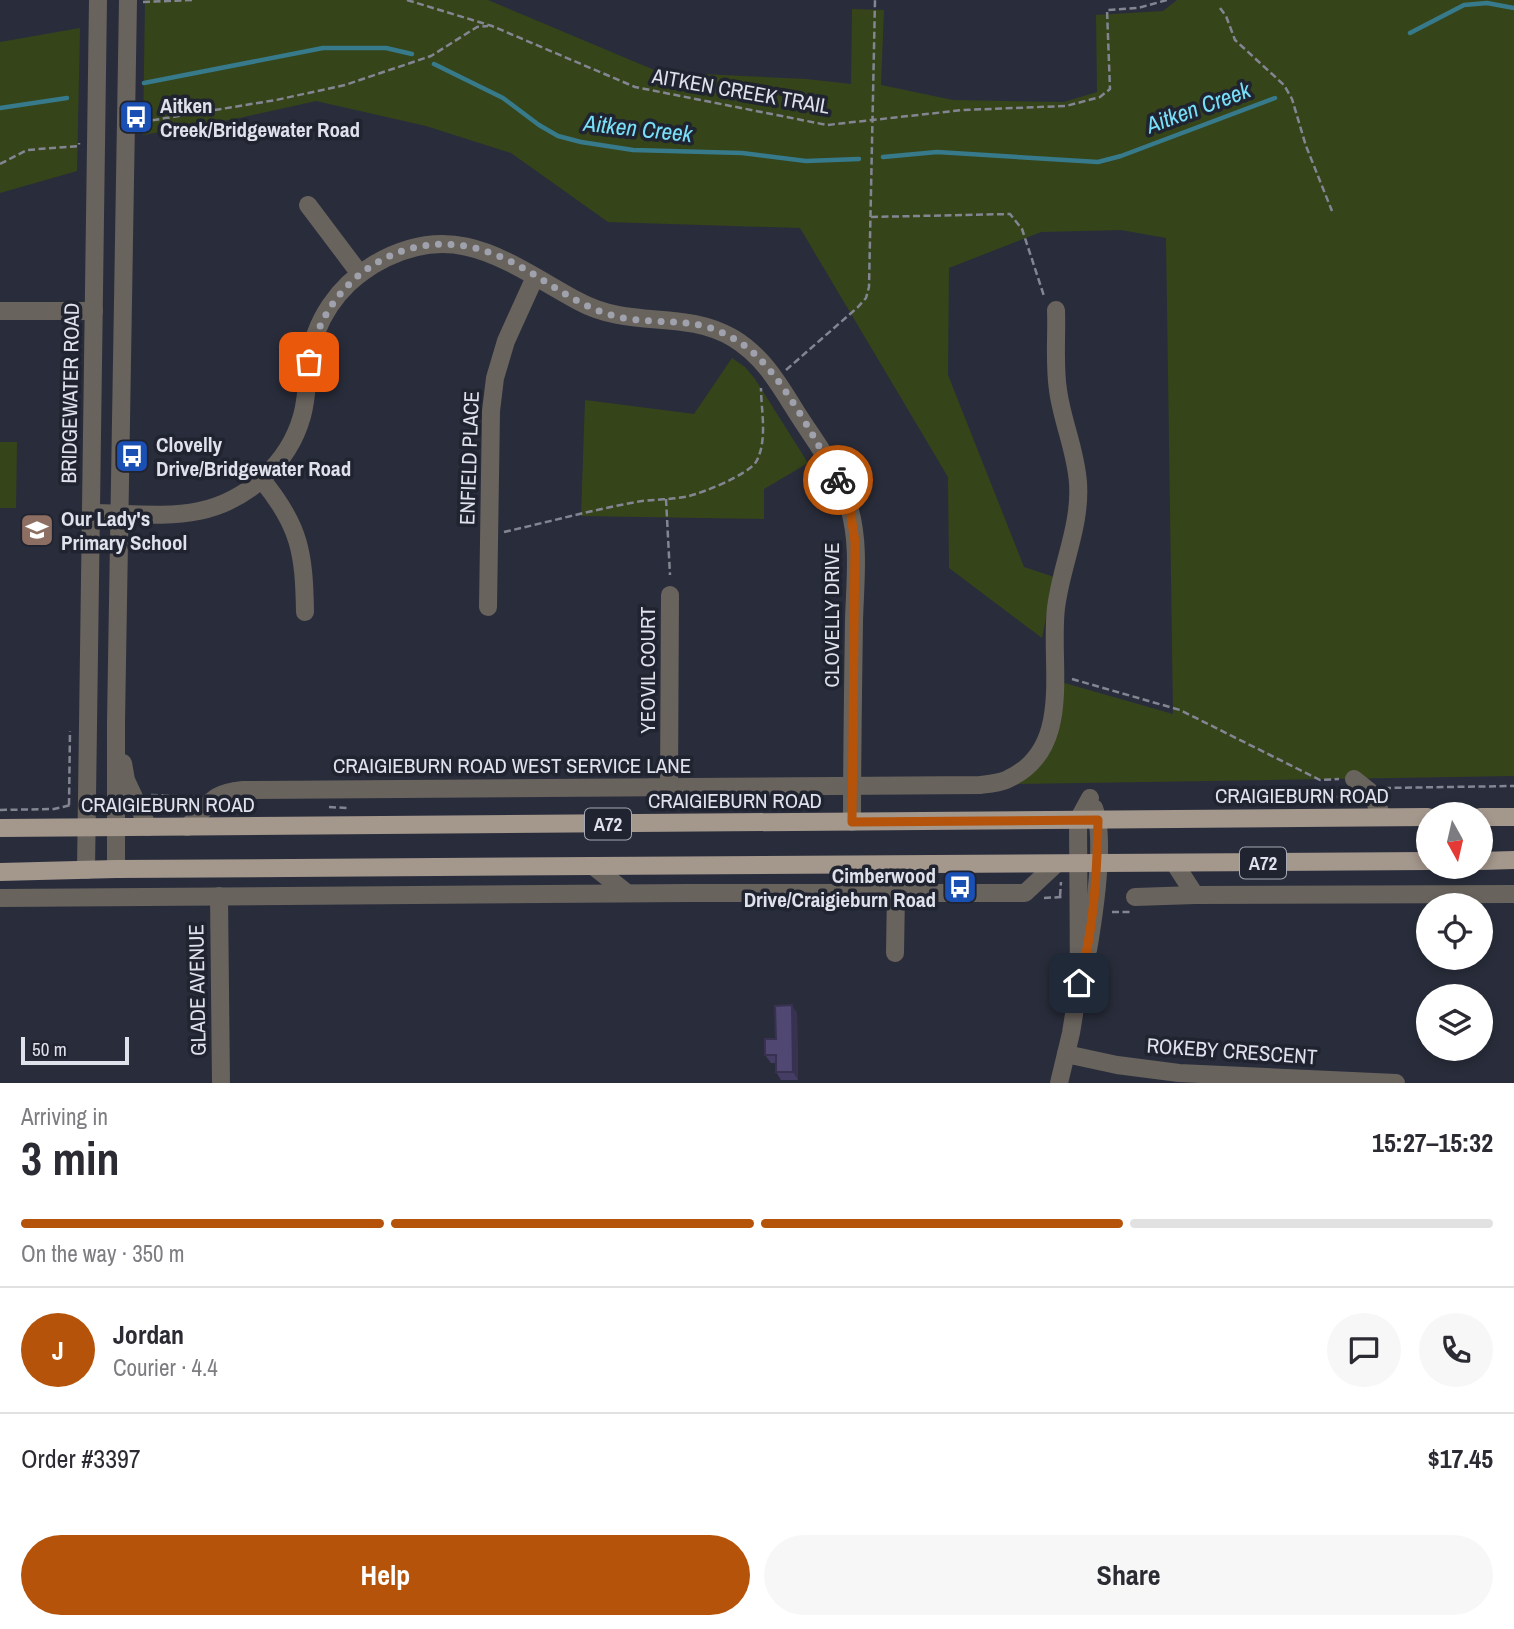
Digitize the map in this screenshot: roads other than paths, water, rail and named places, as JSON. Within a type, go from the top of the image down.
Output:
[{"type":"main road","name":"CRAIGIEBURN ROAD","points":[[0,828],[1416,817]]},
{"type":"main road","points":[[1493,817],[1514,817]]},
{"type":"main road","points":[[1493,861],[1514,860]]},
{"type":"main road","name":"A72","points":[[0,872],[1416,861]]},
{"type":"street","name":"BRIDGEWATER ROAD","points":[[86,870],[98,0]]},
{"type":"street","points":[[98,25],[105,38],[113,39],[121,0]]},
{"type":"street","points":[[116,870],[126,82],[135,1]]},
{"type":"street","points":[[96,100],[102,77],[111,65],[119,66],[126,82]]},
{"type":"street","points":[[308,205],[360,274]]},
{"type":"street","name":"CLOVELLY DRIVE","points":[[91,513],[199,511],[235,497],[262,480],[289,446],[302,418],[311,350],[323,317],[333,300],[360,274],[387,257],[403,251],[447,245],[489,252],[581,303],[611,315],[694,323],[721,332],[747,347],[775,376],[846,495],[853,524],[855,559],[852,822]]},
{"type":"street","name":"ENFIELD PLACE","points":[[488,607],[491,411],[495,378],[506,341],[536,277]]},
{"type":"street","name":"CRAIGIEBURN ROAD WEST SERVICE LANE","points":[[187,827],[212,797],[224,792],[243,790],[980,785],[1005,781],[1024,769],[1042,749],[1050,732],[1055,696],[1056,608],[1076,521],[1078,484],[1069,431],[1058,390],[1056,310]]},
{"type":"street","points":[[0,311],[94,311]]},
{"type":"street","points":[[262,480],[283,507],[296,533],[304,565],[305,612]]},
{"type":"street","name":"YEOVIL COURT","points":[[669,787],[670,595]]},
{"type":"street","points":[[88,722],[116,722]]},
{"type":"street","points":[[116,722],[126,780],[148,827]]},
{"type":"street","points":[[1354,779],[1368,791],[1383,817]]},
{"type":"street","points":[[1078,820],[1079,983]]},
{"type":"street","points":[[1059,1083],[1089,944],[1098,864],[1098,820]]},
{"type":"street","points":[[0,898],[1024,893],[1056,864]]},
{"type":"street","points":[[1175,864],[1195,895]]},
{"type":"street","points":[[593,866],[627,893]]},
{"type":"street","points":[[895,953],[896,892]]},
{"type":"street","points":[[1135,897],[1514,894]]},
{"type":"street","name":"GLADE AVENUE","points":[[219,896],[221,1083]]},
{"type":"street","name":"ROKEBY CRESCENT","points":[[1066,1054],[1165,1072],[1262,1080],[1396,1083]]},
{"type":"waterway","name":"Aitken Creek","points":[[1410,33],[1464,5],[1487,3],[1514,8]]},
{"type":"waterway","name":"Aitken Creek","points":[[144,83],[323,48],[386,48],[412,54]]},
{"type":"waterway","name":"Aitken Creek","points":[[434,64],[503,98],[558,136],[581,142],[633,150],[742,153],[806,161],[859,159]]},
{"type":"waterway","name":"Aitken Creek","points":[[0,108],[67,98]]},
{"type":"waterway","name":"Aitken Creek","points":[[883,157],[937,152],[1098,162],[1121,156],[1275,98]]},
{"type":"place","name":"Aitken Creek/Bridgewater Road","points":[[136,117]]},
{"type":"place","name":"Clovelly Drive/Bridgewater Road","points":[[132,456]]},
{"type":"place","name":"Our Lady's Primary School","points":[[37,530]]},
{"type":"place","name":"Cimberwood Drive/Craigieburn Road","points":[[960,887]]}]
